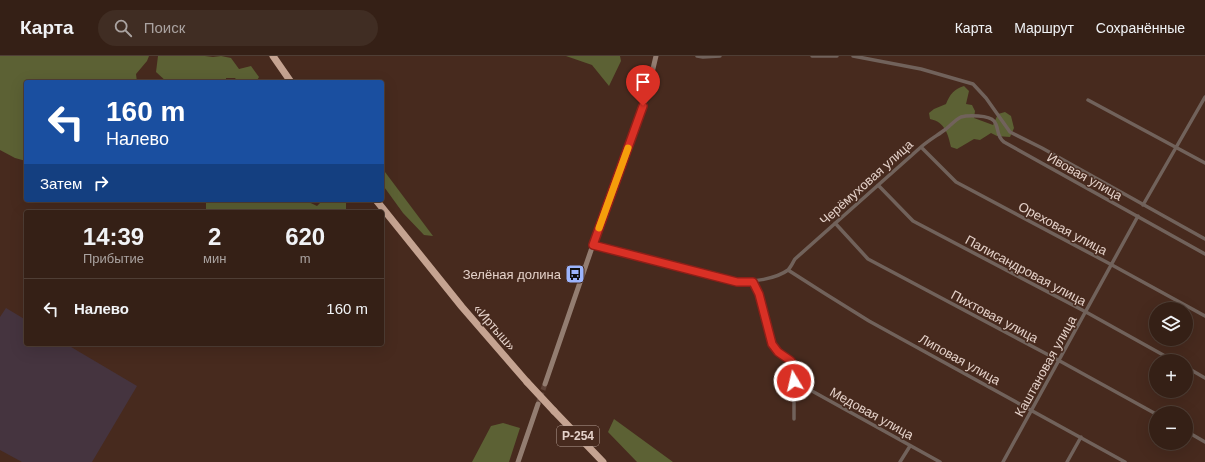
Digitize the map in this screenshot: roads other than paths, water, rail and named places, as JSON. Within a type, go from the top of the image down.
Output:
[{"type":"highway","points":[[273,56],[290,80]]},
{"type":"highway","name":"«Иртыш»","points":[[378,202],[462,307],[527,382],[603,462]]},
{"type":"street","points":[[545,384],[646,98],[656,56]]},
{"type":"street","points":[[697,56],[703,58],[720,56]]},
{"type":"street","points":[[812,56],[836,56]]},
{"type":"street","name":"Ивовая улица","points":[[852,56],[921,69],[973,84],[992,106],[1005,126],[1014,135],[1042,148],[1205,239]]},
{"type":"street","points":[[1143,205],[1205,97]]},
{"type":"street","points":[[1088,100],[1205,163]]},
{"type":"street","name":"Ивовая улица","points":[[963,116],[989,117],[993,120],[997,135],[1004,142],[1205,254]]},
{"type":"street","name":"Черёмуховая улица","points":[[788,270],[796,259],[921,146],[963,116]]},
{"type":"street","name":"Ореховая улица","points":[[921,146],[956,182],[1205,316]]},
{"type":"street","name":"Палисандровая улица","points":[[878,185],[913,221],[1086,312],[1161,354]]},
{"type":"street","name":"Каштановая улица","points":[[1003,462],[1138,216]]},
{"type":"street","name":"Пихтовая улица","points":[[836,223],[868,259],[1149,410]]},
{"type":"street","points":[[593,245],[737,282],[753,282],[788,270]]},
{"type":"street","name":"Липовая улица","points":[[788,270],[869,321],[1125,462]]},
{"type":"street","points":[[753,282],[759,294],[772,344],[778,352],[791,361],[794,368],[794,419]]},
{"type":"street","points":[[1193,371],[1205,378]]},
{"type":"street","name":"Медовая улица","points":[[794,381],[940,462]]},
{"type":"street","points":[[518,462],[538,404]]},
{"type":"street","points":[[1193,435],[1205,442]]},
{"type":"street","points":[[1067,462],[1081,437]]},
{"type":"street","points":[[900,462],[910,446]]},
{"type":"tunnel","points":[[538,404],[545,384]]},
{"type":"place","name":"Зелёная долина","points":[[575,274]]}]
